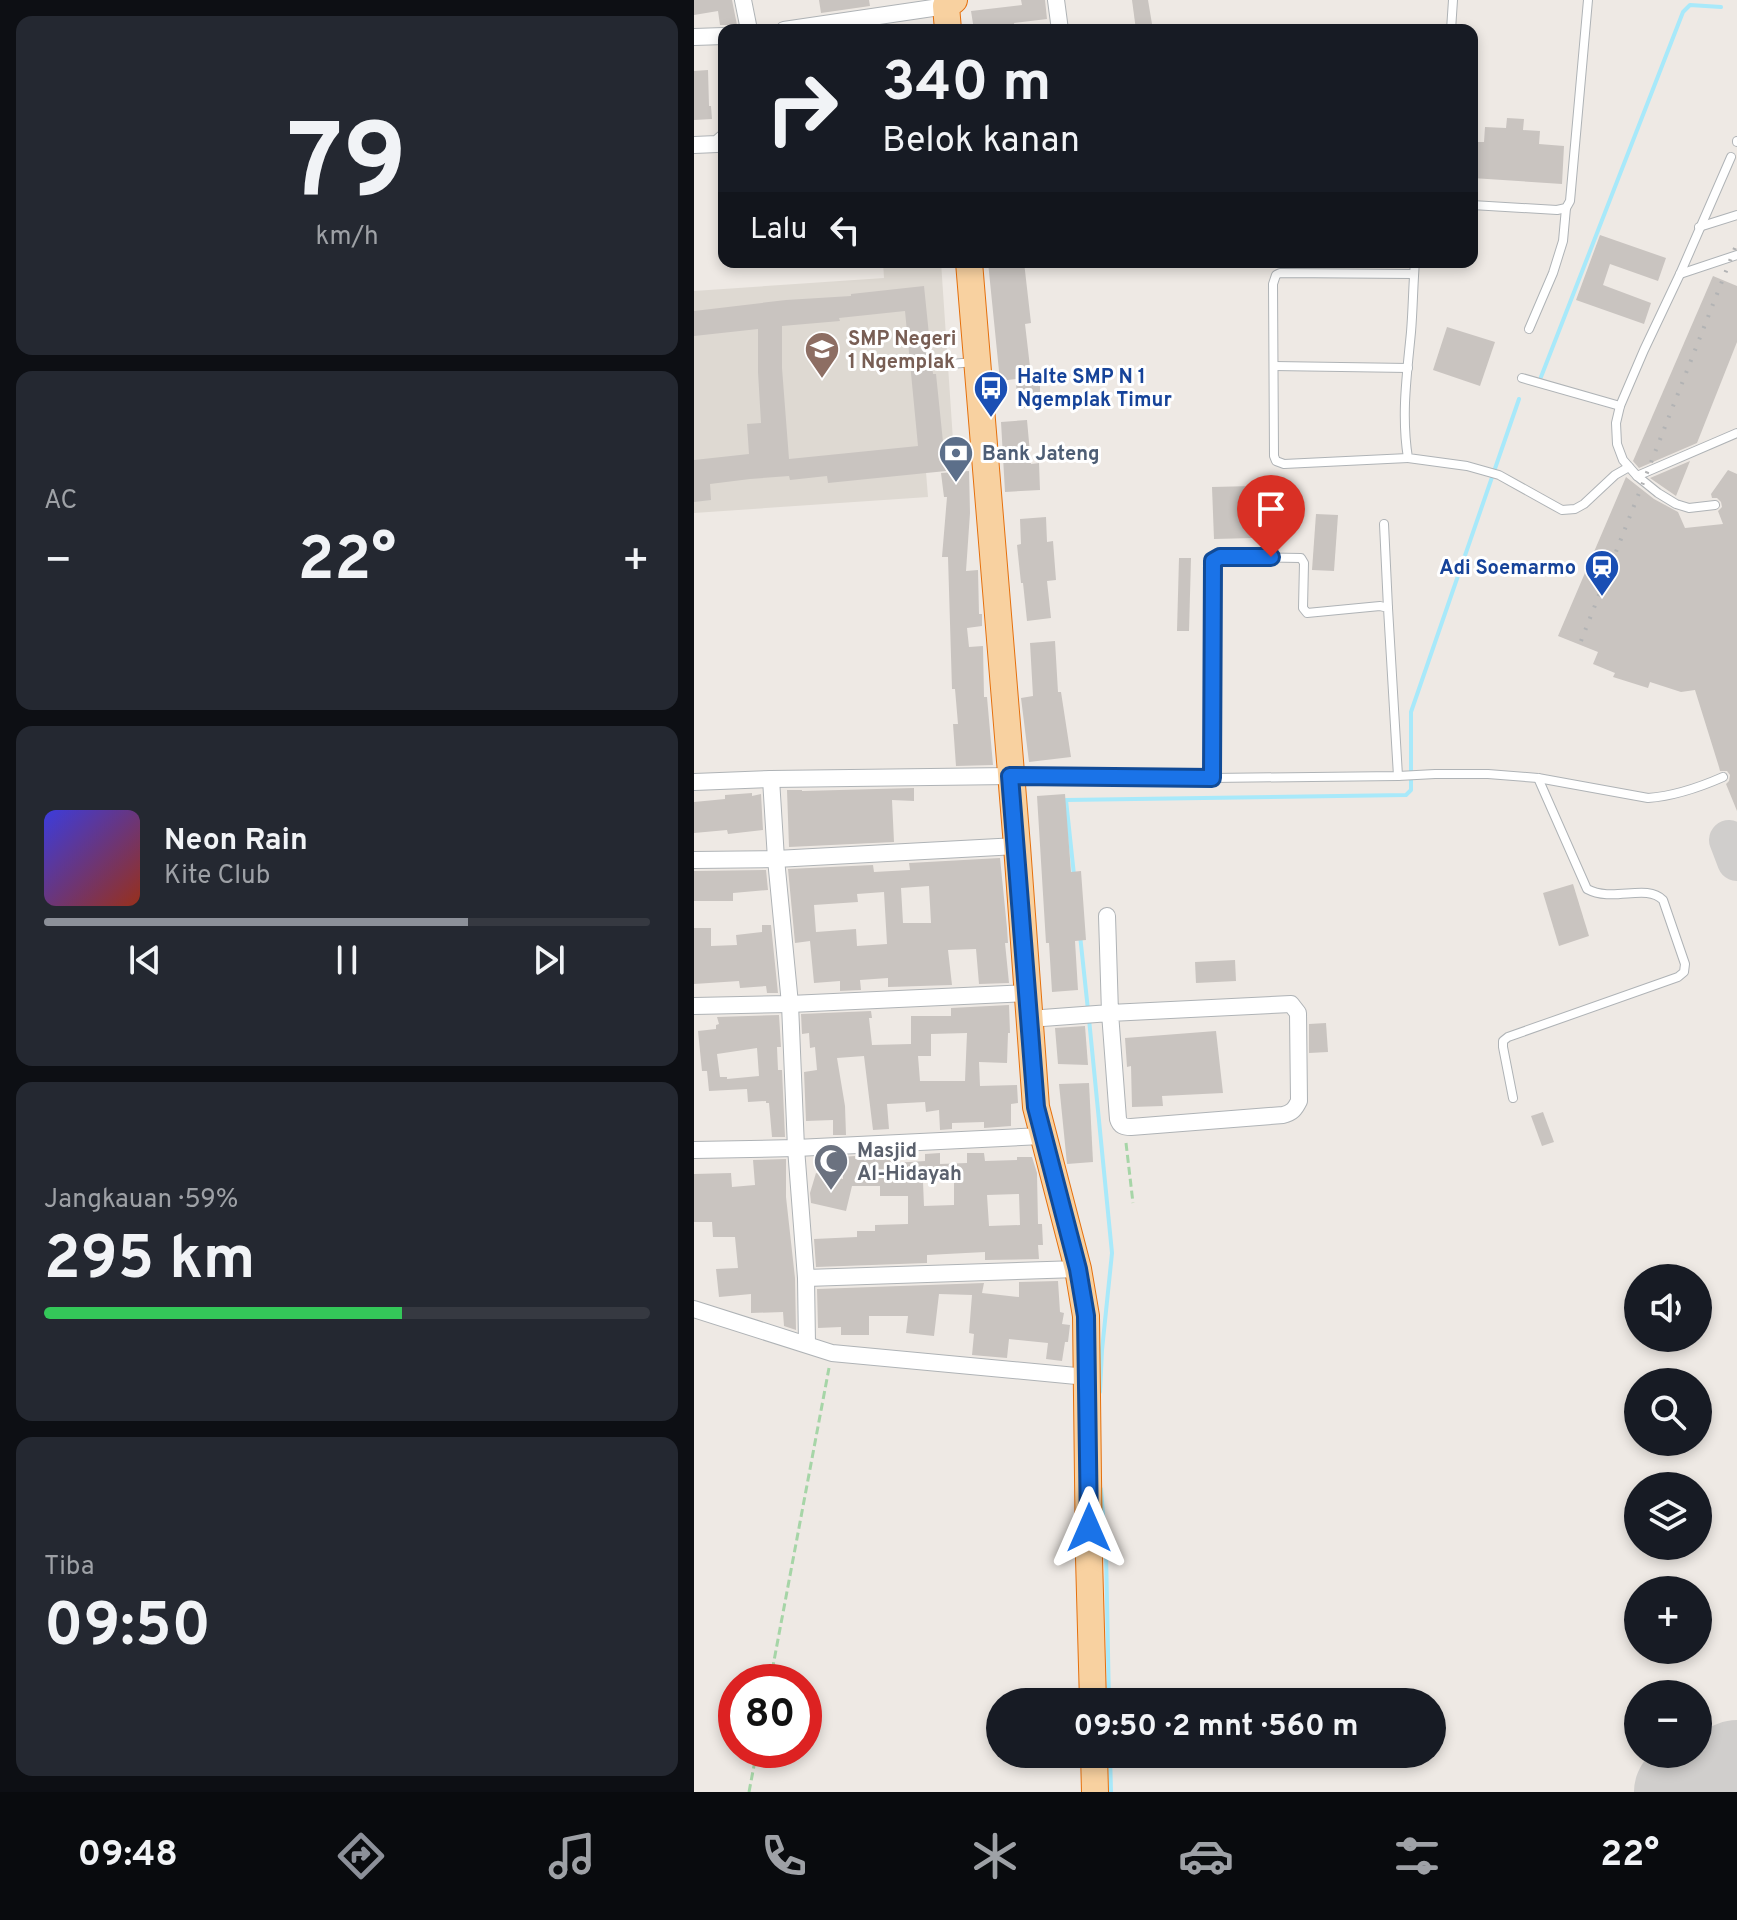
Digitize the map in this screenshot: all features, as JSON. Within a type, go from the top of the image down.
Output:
[{"type":"highway","points":[[970,268],[1036,1107],[1078,1269],[1086,1316],[1093,1688]]},
{"type":"highway","points":[[1094,1768],[1095,1792]]},
{"type":"street","points":[[743,0],[748,24]]},
{"type":"street","points":[[1056,0],[1059,24]]},
{"type":"street","points":[[845,24],[949,12]]},
{"type":"street","points":[[696,39],[718,37]]},
{"type":"street","points":[[694,145],[718,143]]},
{"type":"street","points":[[694,782],[1010,776]]},
{"type":"street","points":[[771,779],[790,1004],[807,1344]]},
{"type":"street","points":[[694,860],[776,859],[1017,846]]},
{"type":"street","points":[[694,1006],[1028,1006],[1088,1014],[1108,1013],[1289,1003],[1295,1006],[1298,1013],[1299,1101],[1295,1109],[1290,1113],[1126,1127],[1120,1124],[1108,1013],[1107,916]]},
{"type":"street","points":[[694,1150],[1042,1136]]},
{"type":"street","points":[[806,1278],[1078,1269]]},
{"type":"street","points":[[694,1309],[832,1353],[1087,1377]]},
{"type":"lane","points":[[1451,24],[1453,0]]},
{"type":"lane","points":[[1529,329],[1563,241],[1566,208],[1570,201],[1588,0]]},
{"type":"lane","points":[[1715,505],[1689,508],[1676,504],[1637,476],[1623,460],[1617,444],[1616,423],[1620,406],[1731,157]]},
{"type":"lane","points":[[1478,205],[1566,208]]},
{"type":"lane","points":[[1699,227],[1737,215]]},
{"type":"lane","points":[[1680,274],[1737,255]]},
{"type":"lane","points":[[1408,458],[1403,423],[1414,268]]},
{"type":"lane","points":[[1414,274],[1276,275],[1273,284],[1274,456],[1280,463],[1408,458],[1467,466],[1499,475],[1562,510],[1575,509],[1584,504],[1615,475],[1629,467]]},
{"type":"lane","points":[[951,364],[978,362]]},
{"type":"lane","points":[[1274,366],[1408,368]]},
{"type":"lane","points":[[1522,378],[1620,406]]},
{"type":"lane","points":[[1637,476],[1737,433]]},
{"type":"lane","points":[[1384,524],[1398,776]]},
{"type":"lane","points":[[1212,778],[1215,558],[1301,558],[1304,563],[1303,608],[1307,613],[1380,606],[1388,608]]},
{"type":"lane","points":[[1010,776],[1212,778],[1488,774],[1538,778],[1648,798],[1666,797],[1700,788],[1723,777]]},
{"type":"lane","points":[[1513,1098],[1503,1047],[1503,1041],[1508,1037],[1678,977],[1684,972],[1685,964],[1663,900],[1656,893],[1608,895],[1587,889],[1538,778]]},
{"type":"path","points":[[1126,1127],[1133,1203]]},
{"type":"path","points":[[773,1664],[832,1353]]},
{"type":"path","points":[[749,1792],[754,1768]]},
{"type":"shaded area","name":"SMP Negeri 1 Ngemplak","points":[[883,268],[941,268],[955,470],[926,472],[928,497],[694,513],[694,291],[884,278]]},
{"type":"building","points":[[694,0],[732,0],[737,24],[720,24],[718,11],[694,15]]},
{"type":"building","points":[[819,0],[869,0],[870,6],[821,13]]},
{"type":"building","points":[[1021,0],[1045,0],[1047,19],[1014,24],[973,24],[971,11],[1022,5]]},
{"type":"building","points":[[1132,0],[1148,0],[1152,24],[1135,24]]},
{"type":"building","points":[[708,70],[712,119],[694,120],[694,71]]},
{"type":"building","points":[[1507,118],[1524,119],[1523,130],[1540,131],[1539,144],[1564,146],[1562,184],[1478,178],[1478,142],[1484,142],[1485,127],[1506,128]]},
{"type":"building","points":[[1600,235],[1666,258],[1658,281],[1610,264],[1603,285],[1651,303],[1644,324],[1576,300]]},
{"type":"building","points":[[989,268],[1025,268],[1031,323],[1025,324],[1032,384],[1040,384],[1040,408],[1017,408],[1016,379],[1000,381]]},
{"type":"building","points":[[1713,276],[1737,286],[1737,342],[1697,443],[1639,468],[1633,461]]},
{"type":"building","points":[[924,286],[946,471],[828,483],[827,476],[790,480],[789,476],[750,479],[710,484],[711,500],[694,502],[694,460],[749,454],[747,424],[761,423],[758,329],[694,336],[694,311]],"holes":[[[905,311],[918,446],[789,459],[782,326]]]},
{"type":"building","points":[[1447,327],[1495,342],[1480,386],[1433,370]]},
{"type":"building","points":[[1027,420],[1031,464],[1039,463],[1040,490],[1005,492],[1001,422]]},
{"type":"building","points":[[1690,461],[1676,496],[1650,478]]},
{"type":"building","points":[[1728,470],[1737,474],[1737,811],[1726,784],[1730,775],[1727,771],[1720,771],[1695,690],[1681,692],[1650,682],[1648,688],[1613,677],[1615,673],[1593,664],[1598,652],[1558,636],[1626,477],[1654,499],[1678,512],[1685,528],[1723,524],[1718,511],[1722,507],[1721,502],[1712,498],[1711,494]]},
{"type":"building","points":[[969,471],[966,571],[978,570],[982,626],[967,628],[969,647],[983,646],[984,697],[987,697],[993,765],[956,766],[953,724],[958,724],[955,689],[952,689],[948,557],[942,557],[947,497],[944,497],[941,473]]},
{"type":"building","points":[[1289,485],[1290,537],[1214,539],[1212,487]]},
{"type":"building","points":[[1316,514],[1338,515],[1334,571],[1312,570]]},
{"type":"building","points":[[1046,517],[1047,542],[1053,541],[1056,580],[1047,581],[1051,618],[1027,621],[1017,545],[1021,544],[1020,519]]},
{"type":"building","points":[[1179,558],[1191,558],[1189,631],[1177,631]]},
{"type":"building","points":[[1055,641],[1058,692],[1061,692],[1071,757],[1029,762],[1021,698],[1033,696],[1030,643]]},
{"type":"building","points":[[914,788],[914,801],[892,800],[894,842],[789,847],[787,790]]},
{"type":"building","points":[[752,793],[752,796],[761,794],[763,830],[728,834],[727,830],[694,833],[694,802]]},
{"type":"building","points":[[1065,794],[1071,872],[1081,871],[1086,940],[1075,941],[1078,990],[1052,992],[1037,796]]},
{"type":"building","points":[[1000,858],[1009,983],[979,984],[976,949],[948,950],[952,985],[888,987],[888,978],[860,980],[861,990],[840,991],[840,981],[814,983],[810,941],[795,943],[788,869],[873,865],[874,872],[910,870],[909,863]],"holes":[[[929,886],[931,923],[903,923],[901,888]],[[884,892],[887,944],[857,946],[856,929],[816,932],[814,905],[858,902],[857,894]]]},
{"type":"building","points":[[766,870],[768,890],[733,893],[733,901],[694,901],[694,871]]},
{"type":"building","points":[[1573,884],[1589,936],[1559,946],[1543,893]]},
{"type":"building","points":[[762,925],[771,925],[778,993],[767,993],[766,986],[740,988],[739,981],[694,984],[694,928],[711,928],[711,946],[737,945],[736,935],[762,932]]},
{"type":"building","points":[[1235,960],[1236,981],[1196,983],[1195,962]]},
{"type":"building","points":[[1009,1005],[1007,1063],[979,1062],[980,1086],[1017,1085],[1018,1103],[1011,1104],[1011,1126],[984,1128],[984,1122],[952,1123],[952,1129],[940,1130],[939,1110],[926,1112],[925,1102],[887,1104],[889,1129],[873,1130],[864,1056],[837,1058],[846,1135],[833,1135],[833,1120],[806,1121],[804,1072],[817,1070],[815,1047],[810,1048],[809,1033],[802,1034],[801,1014],[871,1011],[872,1045],[911,1044],[911,1016],[951,1016],[951,1008]],"holes":[[[967,1033],[965,1081],[920,1081],[918,1056],[931,1056],[931,1034]]]},
{"type":"building","points":[[779,1015],[781,1047],[777,1047],[778,1070],[782,1070],[785,1137],[772,1137],[769,1103],[748,1102],[747,1089],[709,1091],[707,1071],[702,1071],[698,1031],[716,1029],[719,1024],[717,1017]],"holes":[[[757,1048],[759,1076],[720,1077],[717,1054]]]},
{"type":"building","points":[[1326,1023],[1328,1052],[1309,1053],[1309,1024]]},
{"type":"building","points":[[1085,1026],[1088,1065],[1058,1064],[1055,1028]]},
{"type":"building","points":[[1216,1031],[1223,1093],[1162,1096],[1163,1106],[1132,1107],[1131,1066],[1127,1067],[1125,1038]]},
{"type":"building","points":[[1089,1083],[1093,1162],[1067,1164],[1059,1084]]},
{"type":"building","points":[[1543,1112],[1554,1142],[1542,1146],[1531,1116]]},
{"type":"building","points":[[940,1153],[940,1164],[967,1163],[967,1153],[984,1153],[985,1161],[1032,1157],[1037,1173],[1038,1224],[1042,1224],[1043,1245],[1038,1245],[1039,1259],[985,1260],[985,1252],[927,1255],[927,1263],[816,1267],[814,1239],[857,1237],[857,1231],[875,1231],[875,1225],[908,1224],[908,1196],[880,1196],[880,1186],[852,1186],[846,1211],[811,1203],[810,1193],[816,1173],[843,1179],[841,1157],[893,1157],[893,1163],[925,1161],[925,1154]],"holes":[[[954,1181],[954,1205],[924,1206],[923,1182]],[[1019,1194],[1020,1225],[989,1226],[987,1195]]]},
{"type":"building","points":[[786,1159],[796,1330],[784,1326],[783,1312],[751,1313],[751,1294],[719,1297],[716,1269],[738,1268],[735,1237],[713,1237],[712,1222],[694,1222],[694,1174],[731,1173],[732,1187],[755,1185],[753,1160]]},
{"type":"building","points":[[1058,1281],[1060,1312],[1064,1313],[1062,1324],[1070,1325],[1062,1361],[1046,1359],[1048,1343],[1009,1339],[1007,1358],[972,1355],[974,1334],[969,1333],[972,1295],[939,1294],[934,1336],[906,1333],[908,1316],[869,1316],[869,1335],[841,1335],[841,1327],[818,1328],[817,1289],[984,1283],[982,1293],[1019,1297],[1019,1282]]},
{"type":"waterway","points":[[1541,377],[1683,12],[1690,5],[1721,7]]},
{"type":"waterway","points":[[1074,875],[1066,800],[1406,795],[1411,790],[1411,712],[1519,399]]},
{"type":"waterway","points":[[1080,935],[1088,1010]]},
{"type":"waterway","points":[[1089,1019],[1112,1253],[1100,1392]]},
{"type":"waterway","points":[[1101,1489],[1106,1552],[1109,1688]]},
{"type":"waterway","points":[[1110,1768],[1111,1792]]},
{"type":"taxiway","points":[[1729,840],[1737,861]]},
{"type":"runway","points":[[1685,1792],[1737,1771]]},
{"type":"railway","points":[[1581,641],[1737,243]]},
{"type":"place","name":"SMP Negeri 1 Ngemplak","points":[[822,380]]},
{"type":"place","name":"Halte SMP N 1 Ngemplak Timur","points":[[991,419]]},
{"type":"place","name":"Bank Jateng","points":[[956,484]]},
{"type":"place","name":"Adi Soemarmo","points":[[1602,598]]},
{"type":"place","name":"Masjid Al-Hidayah","points":[[831,1192]]},
{"type":"route","points":[[1089,1528],[1086,1316],[1078,1269],[1036,1107],[1010,776],[1212,778],[1213,561],[1220,557],[1271,557]]}]
